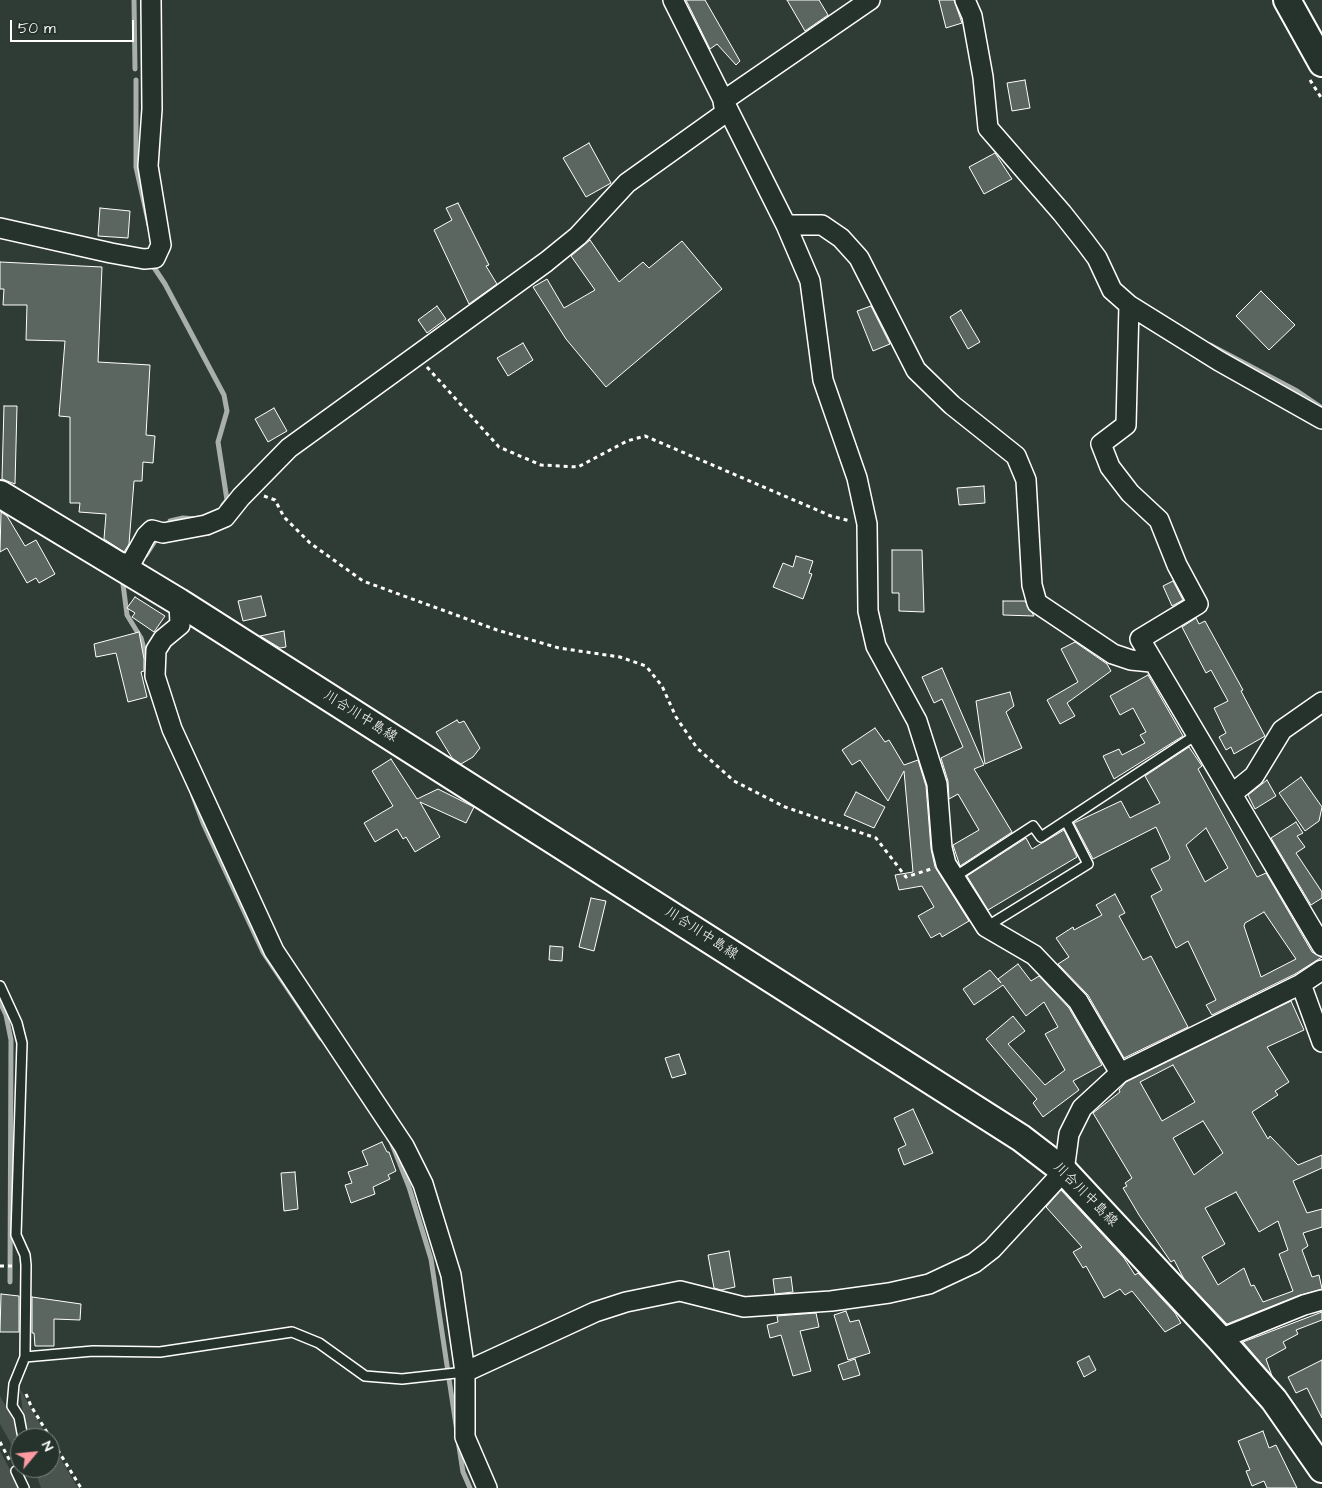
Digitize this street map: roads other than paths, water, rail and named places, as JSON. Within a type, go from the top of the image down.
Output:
[{"type":"main road","points":[[1287,0],[1322,63]]},
{"type":"main road","name":"川合川中島線","points":[[0,494],[178,602],[1021,1138],[1064,1171],[1220,1339],[1274,1400],[1322,1469]]},
{"type":"street","points":[[0,228],[148,259],[155,258],[161,245],[148,166],[152,109],[151,0]]},
{"type":"street","points":[[673,0],[786,226],[810,281],[823,380],[857,478],[867,524],[868,611],[876,646],[917,721],[937,784],[949,871],[986,927],[1034,955],[1078,1001],[1120,1073]]},
{"type":"street","points":[[723,102],[870,0]]},
{"type":"street","points":[[964,0],[972,16],[983,77],[988,128],[1062,212],[1097,258],[1112,290],[1129,305],[1219,361],[1322,419]]},
{"type":"street","points":[[114,563],[131,563],[146,536],[152,530],[163,533],[206,525],[225,517],[241,497],[288,448],[417,356],[572,241],[627,183],[725,113],[723,102]]},
{"type":"street","points":[[786,226],[822,224],[841,238],[860,258],[916,370],[952,405],[1016,456],[1026,480],[1032,585],[1037,603],[1113,654],[1131,660],[1151,662]]},
{"type":"street","points":[[1129,305],[1126,425],[1101,444],[1110,467],[1130,493],[1159,520],[1177,565],[1198,604],[1140,639],[1151,662],[1233,793],[1322,946]]},
{"type":"street","points":[[178,602],[180,625],[163,639],[156,650],[155,676],[172,729],[274,951],[404,1146],[423,1184],[451,1275],[464,1437],[487,1488]]},
{"type":"street","points":[[1233,793],[1254,776],[1282,730],[1322,702]]},
{"type":"street","points":[[460,1373],[595,1312],[626,1302],[680,1291],[744,1307],[831,1301],[889,1293],[929,1284],[974,1263],[992,1249],[1064,1171],[1069,1134],[1082,1108],[1120,1073],[1301,984],[1322,970]]},
{"type":"street","points":[[1301,984],[1322,1042]]},
{"type":"street","points":[[1220,1339],[1304,1305],[1322,1300]]},
{"type":"lane","points":[[949,871],[1033,826],[1041,837],[1196,735]]},
{"type":"lane","points":[[986,927],[1088,864],[1066,821]]},
{"type":"lane","points":[[0,986],[17,1023],[22,1043],[16,1235],[25,1255],[26,1265],[25,1357],[14,1384],[12,1406],[19,1416],[21,1428]]},
{"type":"lane","points":[[25,1357],[92,1352],[160,1352],[292,1332],[319,1343],[365,1376],[402,1379],[460,1373]]},
{"type":"waterway","points":[[134,0],[135,69]]},
{"type":"waterway","points":[[136,80],[136,167],[149,225]]},
{"type":"waterway","points":[[151,263],[165,284],[224,395],[227,411],[218,442],[227,500],[223,505]]},
{"type":"waterway","points":[[1210,345],[1297,391],[1322,408]]},
{"type":"waterway","points":[[170,521],[183,518],[195,519]]},
{"type":"waterway","points":[[146,555],[155,541]]},
{"type":"waterway","points":[[123,584],[127,615],[141,638],[148,663]]},
{"type":"waterway","points":[[193,796],[203,823],[263,952],[321,1038]]},
{"type":"waterway","points":[[0,1002],[6,1015],[11,1040],[10,1282]]},
{"type":"waterway","points":[[392,1144],[409,1187],[431,1259],[457,1432]]},
{"type":"waterway","points":[[458,1440],[463,1472],[470,1488]]}]
